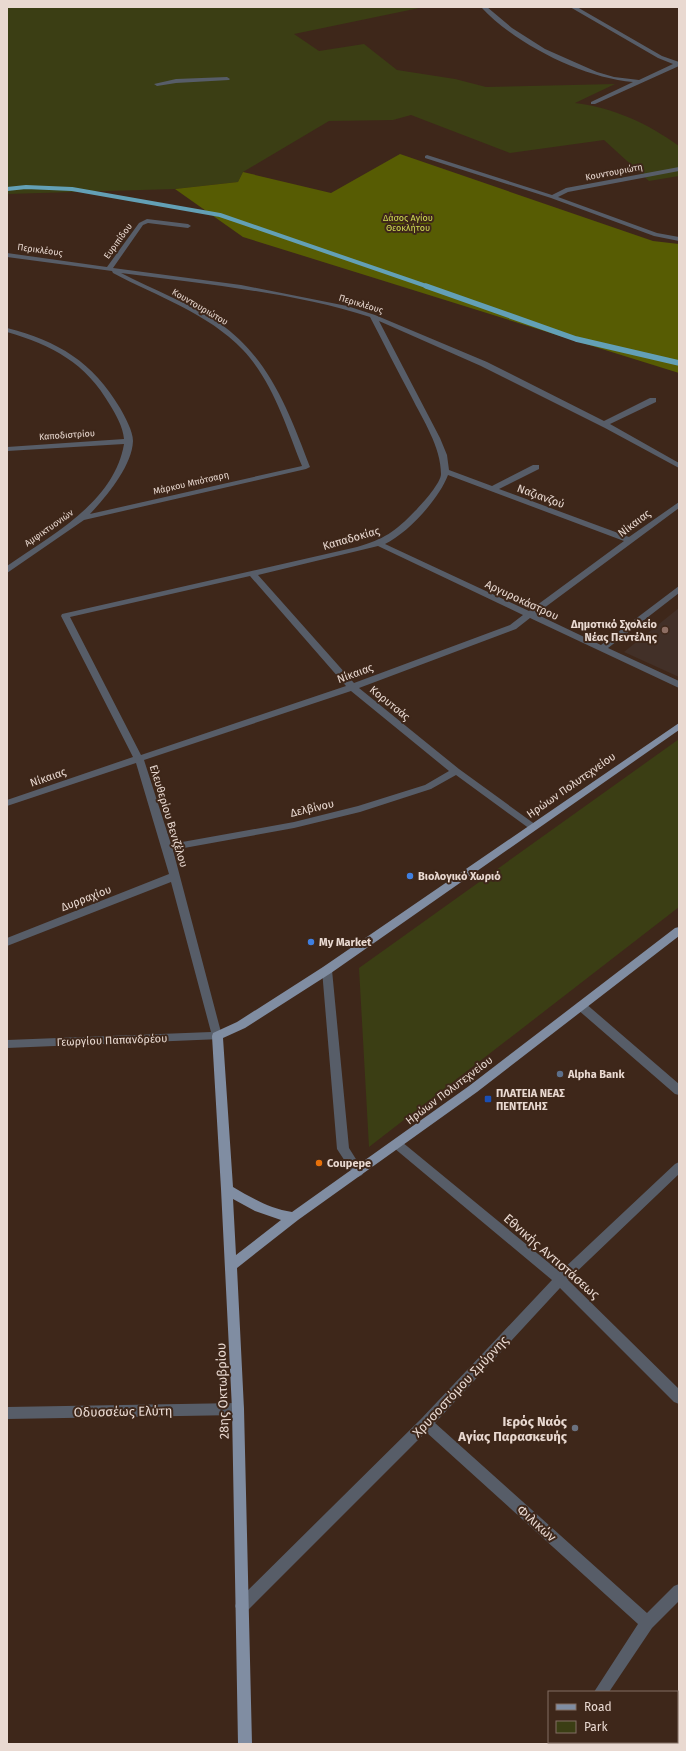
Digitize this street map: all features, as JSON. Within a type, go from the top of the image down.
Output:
[{"type":"main road","name":"Ηρώων Πολυτεχνείου","points":[[217,1036],[241,1025],[327,970],[679,726]]},
{"type":"main road","name":"Ηρώων Πολυτεχνείου","points":[[231,1266],[294,1217],[398,1144],[679,931]]},
{"type":"main road","name":"28ης Οκτωβρίου","points":[[217,1036],[227,1190],[238,1409],[245,1744]]},
{"type":"main road","points":[[227,1190],[255,1207],[277,1216],[294,1217]]},
{"type":"street","points":[[484,7],[499,22],[532,43],[570,62],[601,75],[638,81]]},
{"type":"street","points":[[574,7],[660,57],[678,64]]},
{"type":"street","points":[[592,103],[678,64]]},
{"type":"street","points":[[157,84],[176,81],[228,78]]},
{"type":"street","points":[[427,157],[553,197],[656,235],[679,239]]},
{"type":"street","name":"Κουντουριώτη","points":[[553,197],[566,190],[679,169]]},
{"type":"street","name":"Ευριπίδου","points":[[109,269],[141,224],[147,221],[188,226]]},
{"type":"street","name":"Περικλέους","points":[[7,255],[272,292],[346,307],[373,316],[484,364],[604,424],[679,466]]},
{"type":"street","name":"Κουντουριώτου","points":[[109,269],[209,321],[244,348],[266,377],[282,405],[306,466]]},
{"type":"street","points":[[373,316],[436,438],[442,455],[444,471]]},
{"type":"street","points":[[7,330],[61,349],[80,363],[107,393],[122,422],[129,441]]},
{"type":"street","points":[[604,424],[653,400]]},
{"type":"street","name":"Καποδιστρίου","points":[[7,449],[129,441]]},
{"type":"street","name":"Αμφικτυονιών","points":[[7,570],[81,518],[112,482],[125,459],[129,441]]},
{"type":"street","name":"Μάρκου Μπότσαρη","points":[[81,518],[306,466]]},
{"type":"street","points":[[492,489],[536,467]]},
{"type":"street","name":"Ναζιανζού","points":[[444,471],[630,540]]},
{"type":"street","name":"Καπαδοκίας","points":[[65,616],[253,574],[377,543],[391,537],[414,516],[440,484],[444,471]]},
{"type":"street","name":"Νίκαιας","points":[[7,803],[352,687],[513,627],[679,504]]},
{"type":"street","name":"Αργυροκάστρου","points":[[377,543],[529,616],[679,685]]},
{"type":"street","name":"Κορυτσάς","points":[[253,574],[352,687],[456,771],[533,827]]},
{"type":"street","points":[[602,649],[679,590]]},
{"type":"street","name":"Ελευθερίου Βενιζέλου","points":[[65,616],[139,759],[175,876],[217,1036]]},
{"type":"street","name":"Δελβίνου","points":[[167,848],[294,825],[360,809],[428,787],[456,771]]},
{"type":"street","name":"Δυρραχίου","points":[[7,942],[175,876]]},
{"type":"street","points":[[327,970],[343,1149],[358,1172]]},
{"type":"street","points":[[581,1006],[679,1091]]},
{"type":"street","name":"Γεωργίου Παπανδρέου","points":[[7,1044],[217,1036]]},
{"type":"street","name":"Εθνικής Αντιστάσεως","points":[[398,1144],[560,1280],[679,1398]]},
{"type":"street","name":"Χρυσοστόμου Σμύρνης","points":[[242,1606],[426,1423],[560,1280],[679,1166]]},
{"type":"street","name":"Οδυσσέως Ελύτη","points":[[7,1413],[238,1409]]},
{"type":"street","name":"Φιλικών","points":[[426,1423],[647,1623]]},
{"type":"street","points":[[602,1691],[647,1623],[679,1591]]},
{"type":"shaded area","name":"Δημοτικό Σχολείο Νέας Πεντέλης","points":[[679,608],[679,677],[624,652]]},
{"type":"green space","points":[[7,7],[424,7],[294,34],[319,51],[364,44],[397,70],[455,79],[486,87],[615,84],[575,103],[589,105],[630,118],[655,130],[679,146],[679,176],[649,181],[604,140],[510,153],[411,115],[393,120],[329,121],[243,172],[238,182],[175,189],[7,194]]},
{"type":"green space","name":"Δάσος Αγίου Θεοκλήτου","points":[[400,154],[653,241],[679,244],[679,373],[243,237],[175,189],[238,182],[243,172],[331,193]]},
{"type":"green space","points":[[679,739],[679,907],[369,1147],[359,968]]},
{"type":"waterway","points":[[7,189],[26,187],[72,189],[220,215],[429,287]]},
{"type":"waterway","points":[[426,286],[576,339],[679,363]]},
{"type":"place","name":"Δημοτικό Σχολείο Νέας Πεντέλης","points":[[665,630]]},
{"type":"place","name":"Βιολογικό Χωριό","points":[[410,876]]},
{"type":"place","name":"My Market","points":[[311,942]]},
{"type":"place","name":"Alpha Bank","points":[[560,1074]]},
{"type":"place","name":"ΠΛΑΤΕΙΑ ΝΕΑΣ ΠΕΝΤΕΛΗΣ","points":[[488,1099]]},
{"type":"place","name":"Coupepe","points":[[319,1163]]},
{"type":"place","name":"Ιερός Ναός Αγίας Παρασκευής","points":[[575,1428]]}]
